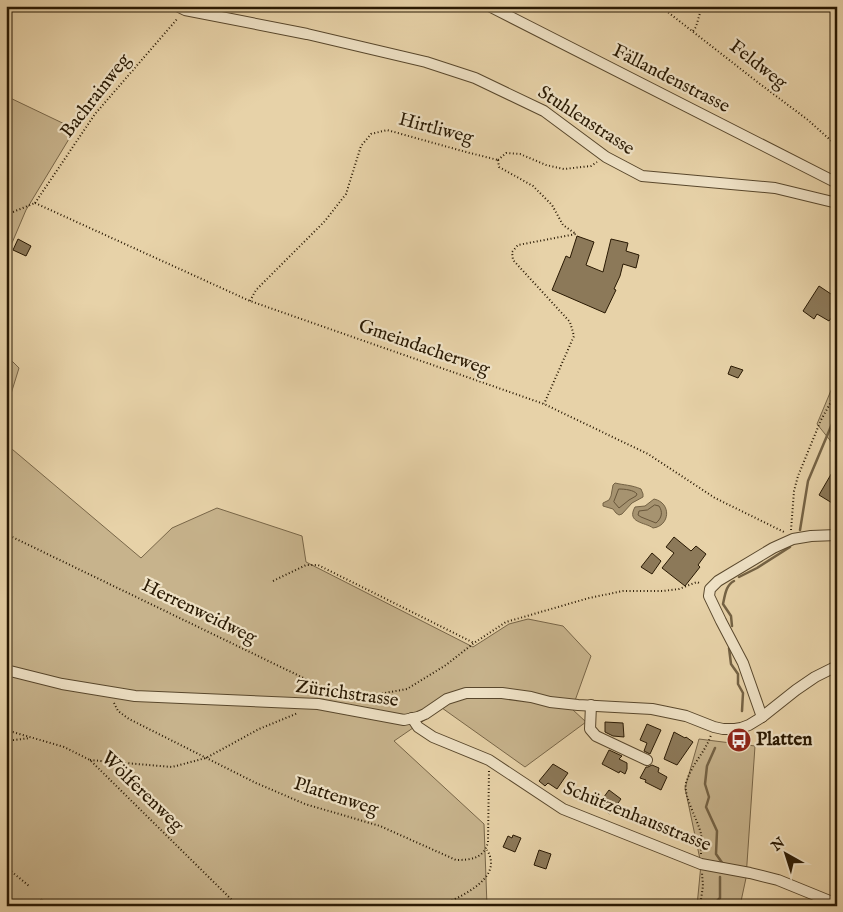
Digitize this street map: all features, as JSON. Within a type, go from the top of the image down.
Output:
[{"type":"street","name":"Fällandenstrasse","points":[[489,6],[837,184]]},
{"type":"street","name":"Stuhlenstrasse","points":[[181,8],[307,34],[426,62],[475,78],[544,111],[606,157],[642,176],[775,188],[837,203]]},
{"type":"street","points":[[762,717],[743,663],[709,596],[710,589],[726,576],[773,548],[793,539],[837,535]]},
{"type":"street","name":"Zürichstrasse","points":[[6,670],[62,684],[135,696],[318,704],[404,720],[425,714],[447,699],[466,693],[502,693],[550,702],[652,708],[686,716],[724,729],[741,728],[762,717],[815,677],[837,666]]},
{"type":"street","points":[[591,705],[590,729],[596,736],[647,760]]},
{"type":"street","name":"Schützenhausstrasse","points":[[412,718],[418,727],[433,738],[489,760],[563,809],[701,864],[778,880],[837,904]]},
{"type":"path","name":"Feldweg","points":[[660,6],[808,120],[837,146]]},
{"type":"path","points":[[693,31],[702,6]]},
{"type":"path","name":"Bachrainweg","points":[[35,203],[95,114],[181,8]]},
{"type":"path","name":"Hirtliweg","points":[[250,301],[256,290],[326,221],[346,194],[361,146],[371,134],[387,130],[498,160],[506,153],[520,154],[546,165],[564,169],[591,166],[606,157]]},
{"type":"path","points":[[498,160],[500,167],[539,192],[552,205],[564,225],[576,234],[518,245],[512,252],[513,260],[570,322],[574,336],[544,404]]},
{"type":"path","points":[[6,212],[13,212],[35,203]]},
{"type":"path","name":"Gmeindacherweg","points":[[35,203],[250,301],[544,404],[648,454],[715,498],[782,531],[793,539]]},
{"type":"path","points":[[793,539],[791,530],[794,491],[798,476],[821,420],[837,391]]},
{"type":"path","name":"Herrenweidweg","points":[[6,534],[351,701]]},
{"type":"path","points":[[273,582],[306,566],[318,566],[474,643]]},
{"type":"path","points":[[335,700],[344,697],[407,689],[446,665],[474,643],[506,622],[589,598],[623,591],[663,591],[679,589],[697,582],[710,589]]},
{"type":"path","name":"Plattenweg","points":[[108,692],[118,711],[130,719],[256,783],[305,804],[380,826],[456,860],[476,858],[487,850]]},
{"type":"path","points":[[90,760],[172,766],[206,758],[259,729],[301,712]]},
{"type":"path","points":[[700,906],[702,886],[701,836],[686,792],[686,784],[692,766],[708,743],[714,727]]},
{"type":"path","name":"Wölferenweg","points":[[6,730],[64,746],[90,760],[238,906]]},
{"type":"path","points":[[6,741],[32,737]]},
{"type":"path","points":[[439,906],[472,890],[489,873],[492,860],[487,850],[489,760]]},
{"type":"path","points":[[6,868],[28,886]]},
{"type":"shaded area","points":[[6,96],[75,129],[26,210],[6,257]]},
{"type":"shaded area","points":[[6,355],[19,368],[6,410]]},
{"type":"shaded area","points":[[837,376],[837,449],[817,424]]},
{"type":"shaded area","points":[[6,444],[141,558],[172,528],[217,508],[302,536],[306,562],[473,647],[509,624],[528,619],[563,626],[591,656],[572,709],[586,722],[525,767],[442,708],[394,741],[484,824],[487,906],[54,906],[41,899],[37,906],[6,906]]},
{"type":"shaded area","points":[[699,739],[755,746],[746,878],[740,906],[697,906],[701,864],[685,788]]},
{"type":"water","points":[[615,483],[641,489],[643,494],[643,497],[632,503],[619,515],[613,509],[603,506],[603,503],[609,500]]},
{"type":"water","points":[[654,499],[664,505],[667,514],[663,523],[653,528],[635,519],[633,512],[635,507],[645,506]]},
{"type":"building","points":[[577,236],[594,242],[586,265],[603,272],[611,239],[628,243],[626,251],[639,255],[636,268],[623,264],[614,289],[616,290],[605,313],[552,290],[566,256],[570,258]]},
{"type":"building","points":[[18,239],[31,246],[26,256],[13,250]]},
{"type":"building","points":[[819,286],[837,298],[837,311],[829,321],[817,314],[814,319],[803,311]]},
{"type":"building","points":[[731,366],[743,370],[738,378],[728,374]]},
{"type":"building","points":[[837,464],[837,506],[819,495]]},
{"type":"building","points":[[674,537],[691,551],[696,546],[706,554],[698,565],[700,567],[685,586],[662,568],[674,553],[666,547]]},
{"type":"building","points":[[652,553],[661,561],[652,574],[641,567]]},
{"type":"building","points":[[605,722],[623,723],[624,737],[613,736],[605,732]]},
{"type":"building","points":[[647,724],[661,730],[650,754],[644,751],[647,743],[640,740]]},
{"type":"building","points":[[674,732],[693,742],[677,765],[664,759]]},
{"type":"building","points":[[609,750],[622,756],[619,759],[627,763],[625,774],[602,764]]},
{"type":"building","points":[[553,764],[568,773],[557,789],[548,783],[545,786],[539,781]]},
{"type":"building","points":[[652,765],[659,768],[658,772],[667,777],[661,790],[640,778],[646,767]]},
{"type":"building","points":[[609,790],[621,799],[610,814],[598,805]]},
{"type":"building","points":[[513,835],[521,838],[515,852],[503,847],[508,836],[512,838]]},
{"type":"building","points":[[539,850],[551,854],[546,869],[534,865]]},
{"type":"waterway","points":[[800,530],[808,481],[837,412]]},
{"type":"waterway","points":[[739,577],[790,547]]},
{"type":"waterway","points":[[732,626],[731,616],[723,604],[725,594],[734,581]]},
{"type":"waterway","points":[[729,648],[731,664],[738,674],[738,684],[743,693],[742,711]]},
{"type":"waterway","points":[[715,748],[707,766],[705,784],[709,797],[706,807],[717,831],[716,854],[723,864]]},
{"type":"waterway","points":[[712,906],[720,898],[720,877]]},
{"type":"place","name":"Platten","points":[[739,740]]}]
